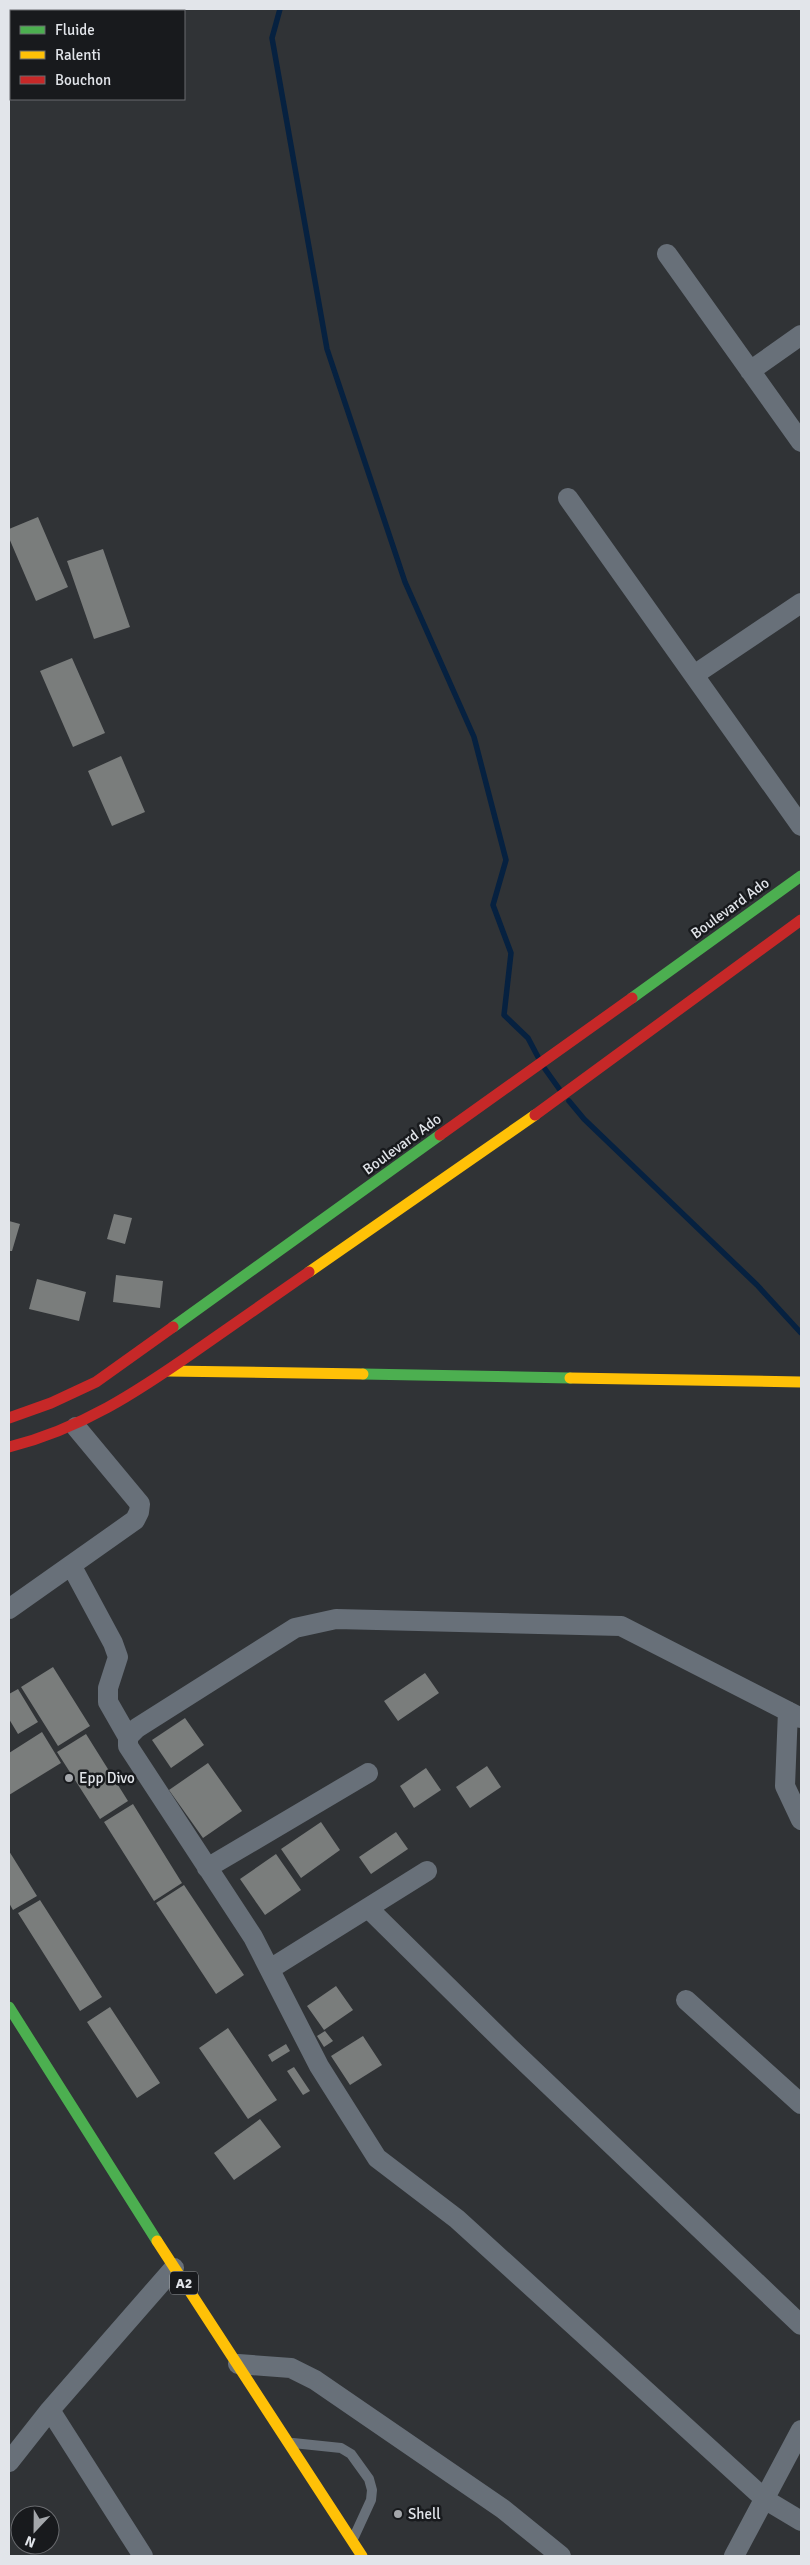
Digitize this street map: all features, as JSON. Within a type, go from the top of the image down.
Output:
[{"type":"main road","name":"Boulevard Ado","points":[[9,1418],[51,1403],[96,1382],[801,876]]},
{"type":"main road","points":[[9,1447],[38,1440],[76,1427],[108,1410],[168,1371],[556,1100],[801,920]]},
{"type":"main road","points":[[168,1371],[801,1382]]},
{"type":"main road","name":"A2","points":[[9,2008],[174,2268],[362,2556]]},
{"type":"street","points":[[666,254],[801,442]]},
{"type":"street","points":[[750,371],[801,335]]},
{"type":"street","points":[[568,498],[801,826]]},
{"type":"street","points":[[694,675],[801,603]]},
{"type":"street","points":[[9,1609],[135,1520],[140,1512],[140,1504],[76,1427]]},
{"type":"street","points":[[71,1565],[113,1643],[118,1657],[108,1688],[108,1702],[128,1737],[128,1746],[131,1753],[253,1937],[319,2066],[377,2158],[456,2219],[766,2500],[801,2521]]},
{"type":"street","points":[[128,1737],[137,1728],[295,1628],[336,1619],[621,1626],[795,1714],[785,1786],[801,1820]]},
{"type":"street","points":[[207,1868],[368,1773]]},
{"type":"street","points":[[270,1969],[427,1871]]},
{"type":"street","points":[[368,1908],[508,2046],[801,2324]]},
{"type":"street","points":[[686,2000],[801,2104]]},
{"type":"street","points":[[9,2462],[50,2410],[174,2268]]},
{"type":"street","points":[[238,2364],[291,2368],[315,2380],[503,2509],[561,2556]]},
{"type":"street","points":[[50,2410],[142,2556]]},
{"type":"street","points":[[734,2556],[766,2500],[801,2430]]},
{"type":"lane","points":[[288,2442],[341,2448],[351,2454],[369,2478],[372,2490],[371,2500],[352,2541]]},
{"type":"building","points":[[38,517],[68,587],[36,601],[9,538],[9,529]]},
{"type":"building","points":[[103,549],[130,627],[94,639],[67,561]]},
{"type":"building","points":[[72,658],[105,733],[73,747],[40,671]]},
{"type":"building","points":[[121,756],[145,812],[112,826],[88,771]]},
{"type":"building","points":[[114,1214],[132,1218],[125,1244],[107,1239]]},
{"type":"building","points":[[9,1221],[20,1224],[12,1251],[9,1251]]},
{"type":"building","points":[[116,1275],[163,1281],[160,1308],[113,1302]]},
{"type":"building","points":[[37,1279],[86,1292],[79,1321],[29,1309]]},
{"type":"building","points":[[53,1667],[90,1726],[58,1746],[21,1687]]},
{"type":"building","points":[[425,1673],[439,1693],[398,1721],[384,1701]]},
{"type":"building","points":[[18,1689],[38,1722],[18,1734],[9,1719],[9,1694]]},
{"type":"building","points":[[185,1718],[204,1745],[171,1768],[152,1740]]},
{"type":"building","points":[[42,1732],[61,1763],[9,1795],[9,1753]]},
{"type":"building","points":[[86,1734],[128,1801],[100,1819],[57,1752]]},
{"type":"building","points":[[208,1763],[242,1811],[203,1838],[169,1790]]},
{"type":"building","points":[[487,1766],[501,1787],[470,1808],[456,1787]]},
{"type":"building","points":[[426,1768],[441,1790],[414,1808],[400,1786]]},
{"type":"building","points":[[133,1804],[182,1883],[154,1901],[104,1822]]},
{"type":"building","points":[[321,1822],[340,1850],[301,1878],[281,1849]]},
{"type":"building","points":[[396,1832],[408,1849],[371,1874],[359,1857]]},
{"type":"building","points":[[9,1851],[37,1896],[13,1910],[9,1903]]},
{"type":"building","points":[[276,1854],[301,1890],[265,1915],[240,1879]]},
{"type":"building","points":[[184,1885],[244,1975],[216,1994],[156,1903]]},
{"type":"building","points":[[40,1900],[102,1997],[80,2011],[18,1913]]},
{"type":"building","points":[[336,1986],[353,2010],[324,2030],[307,2006]]},
{"type":"building","points":[[110,2007],[160,2083],[137,2098],[87,2022]]},
{"type":"building","points":[[228,2028],[277,2100],[248,2119],[199,2048]]},
{"type":"building","points":[[325,2031],[333,2041],[324,2047],[317,2036]]},
{"type":"building","points":[[363,2036],[382,2065],[350,2085],[331,2056]]},
{"type":"building","points":[[286,2044],[290,2051],[272,2062],[268,2055]]},
{"type":"building","points":[[294,2067],[310,2091],[303,2095],[287,2071]]},
{"type":"building","points":[[260,2119],[281,2147],[234,2180],[214,2153]]},
{"type":"waterway","points":[[280,9],[272,38],[327,349],[405,582],[474,737],[506,860],[493,905],[511,953],[504,1015],[528,1038],[538,1057]]},
{"type":"waterway","points":[[545,1069],[560,1090]]},
{"type":"waterway","points":[[569,1101],[584,1119],[757,1285],[801,1333]]},
{"type":"traffic: fast","points":[[632,998],[801,876]]},
{"type":"traffic: fast","points":[[173,1327],[440,1135]]},
{"type":"traffic: fast","points":[[363,1374],[570,1378]]},
{"type":"traffic: fast","points":[[9,2007],[157,2241]]},
{"type":"traffic: slow","points":[[309,1272],[535,1115]]},
{"type":"traffic: slow","points":[[168,1371],[363,1374]]},
{"type":"traffic: slow","points":[[570,1378],[801,1382]]},
{"type":"traffic: slow","points":[[157,2241],[362,2556]]},
{"type":"traffic: jam","points":[[535,1115],[801,920]]},
{"type":"traffic: jam","points":[[440,1135],[632,998]]},
{"type":"traffic: jam","points":[[9,1447],[60,1430],[107,1408],[175,1365],[309,1272]]},
{"type":"traffic: jam","points":[[9,1418],[51,1403],[96,1382],[173,1327]]},
{"type":"place","name":"Epp Divo","points":[[69,1778]]},
{"type":"place","name":"Shell","points":[[398,2514]]}]
